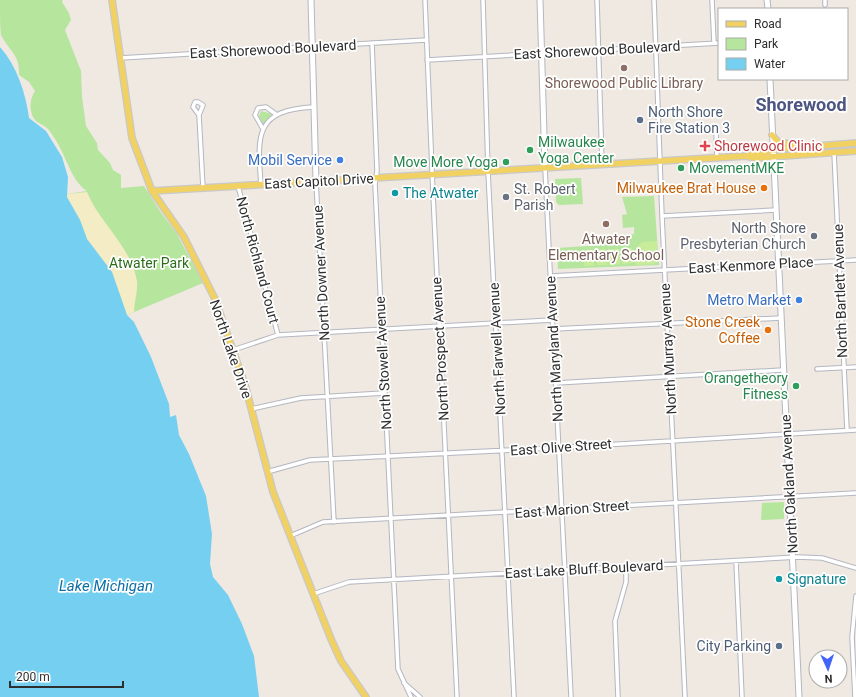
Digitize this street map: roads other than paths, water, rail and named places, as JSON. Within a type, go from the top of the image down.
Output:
[{"type":"main road","name":"North Lake Drive","points":[[112,0],[132,138],[152,190],[182,233],[215,299],[233,350],[251,409],[273,492],[341,661],[366,697]]},
{"type":"main road","name":"North Downer Avenue","points":[[311,0],[316,181]]},
{"type":"main road","name":"North Maryland Avenue","points":[[540,0],[546,168]]},
{"type":"main road","name":"North Oakland Avenue","points":[[770,80],[799,697]]},
{"type":"main road","points":[[772,135],[778,142],[786,145],[825,145]]},
{"type":"main road","name":"East Capitol Drive","points":[[152,190],[261,185],[602,164],[717,159],[749,156],[773,150],[825,145],[856,144]]},
{"type":"main road","points":[[834,152],[838,146],[856,144]]},
{"type":"main road","name":"East Capitol Drive","points":[[749,156],[756,158],[856,151]]},
{"type":"street","name":"North Prospect Avenue","points":[[425,0],[450,576],[457,697]]},
{"type":"street","name":"North Farwell Avenue","points":[[483,0],[488,171],[514,697]]},
{"type":"street","points":[[597,0],[602,164]]},
{"type":"street","name":"North Murray Avenue","points":[[654,0],[664,270],[685,697]]},
{"type":"street","points":[[712,0],[714,43]]},
{"type":"street","points":[[825,0],[825,6]]},
{"type":"street","name":"East Shorewood Boulevard","points":[[120,58],[426,40]]},
{"type":"street","name":"North Stowell Avenue","points":[[372,43],[376,178],[374,184],[398,669],[411,697]]},
{"type":"street","name":"East Shorewood Boulevard","points":[[428,60],[718,43]]},
{"type":"street","points":[[263,129],[255,115],[258,108],[266,107],[277,115]]},
{"type":"street","points":[[261,185],[259,150],[263,129],[277,115],[288,109],[314,107]]},
{"type":"street","points":[[199,115],[203,188]]},
{"type":"street","points":[[716,133],[717,159]]},
{"type":"street","name":"North Bartlett Avenue","points":[[834,152],[847,430]]},
{"type":"street","name":"North Maryland Avenue","points":[[546,168],[571,697]]},
{"type":"street","name":"North Downer Avenue","points":[[316,181],[334,522]]},
{"type":"street","name":"North Richland Court","points":[[238,186],[278,335]]},
{"type":"street","points":[[662,216],[776,210]]},
{"type":"street","name":"East Kenmore Place","points":[[551,276],[856,260]]},
{"type":"street","points":[[553,329],[781,318]]},
{"type":"street","points":[[233,350],[278,335],[552,320]]},
{"type":"street","points":[[818,369],[856,367]]},
{"type":"street","points":[[556,383],[784,370]]},
{"type":"street","points":[[251,409],[301,398],[384,393]]},
{"type":"street","name":"East Olive Street","points":[[267,472],[310,460],[856,430]]},
{"type":"street","name":"East Marion Street","points":[[290,536],[319,523],[856,493]]},
{"type":"street","name":"East Lake Bluff Boulevard","points":[[313,594],[349,582],[793,557],[822,558],[856,568]]},
{"type":"street","points":[[736,561],[742,697]]},
{"type":"street","points":[[618,697],[614,621],[626,582],[626,567]]},
{"type":"street","points":[[855,697],[852,637],[856,596]]},
{"type":"street","points":[[403,682],[420,697]]},
{"type":"water","name":"Lake Michigan","points":[[0,47],[16,71],[26,99],[29,118],[46,131],[62,157],[68,177],[67,197],[80,220],[87,239],[112,272],[127,315],[134,322],[151,357],[169,404],[170,417],[176,415],[179,435],[189,454],[206,496],[212,534],[210,564],[213,577],[228,595],[242,624],[254,656],[259,697],[0,697]]},
{"type":"place","name":"Shorewood Public Library","points":[[624,68]]},
{"type":"place","name":"North Shore Fire Station 3","points":[[640,120]]},
{"type":"place","name":"Shorewood Clinic","points":[[705,146]]},
{"type":"place","name":"Milwaukee Yoga Center","points":[[530,150]]},
{"type":"place","name":"Mobil Service","points":[[340,160]]},
{"type":"place","name":"Move More Yoga","points":[[506,162]]},
{"type":"place","name":"MovementMKE","points":[[681,168]]},
{"type":"place","name":"Milwaukee Brat House","points":[[764,188]]},
{"type":"place","name":"The Atwater","points":[[395,193]]},
{"type":"place","name":"St. Robert Parish","points":[[506,197]]},
{"type":"place","name":"Atwater Elementary School","points":[[606,224]]},
{"type":"place","name":"North Shore Presbyterian Church","points":[[814,236]]},
{"type":"place","name":"Metro Market","points":[[799,300]]},
{"type":"place","name":"Stone Creek Coffee","points":[[768,330]]},
{"type":"place","name":"Orangetheory Fitness","points":[[796,386]]},
{"type":"place","name":"Signature","points":[[779,579]]},
{"type":"place","name":"City Parking","points":[[779,646]]},
{"type":"district","name":"Shorewood","points":[[801,104]]},
{"type":"park label","name":"Atwater Park","points":[[149,263]]}]
